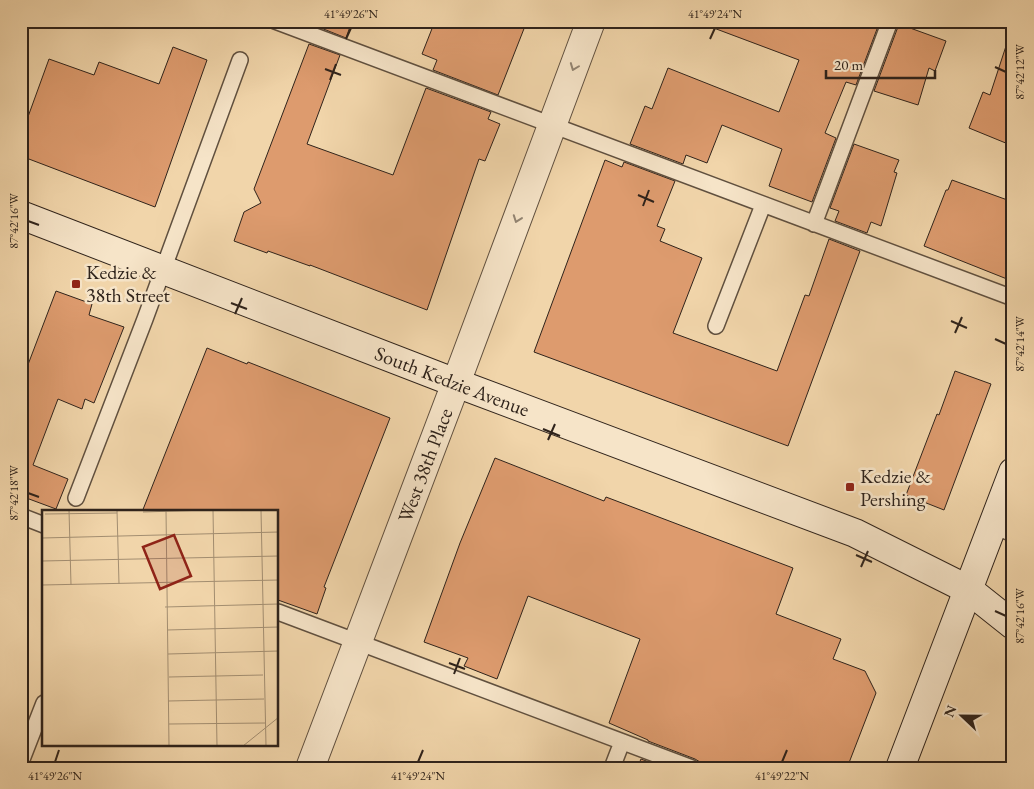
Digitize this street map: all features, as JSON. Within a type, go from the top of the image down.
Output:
[{"type":"street","name":"West 38th Place","points":[[310,768],[591,21]]},
{"type":"street","name":"South Kedzie Avenue","points":[[21,214],[456,383],[855,534],[968,590],[1013,626]]},
{"type":"street","points":[[900,768],[968,590],[1003,530],[1013,472]]},
{"type":"lane","points":[[275,21],[299,26],[552,125],[1013,298]]},
{"type":"lane","points":[[814,224],[890,21]]},
{"type":"lane","points":[[76,498],[145,319],[240,60]]},
{"type":"lane","points":[[716,326],[764,205]]},
{"type":"lane","points":[[21,516],[42,524]]},
{"type":"lane","points":[[279,612],[692,768]]},
{"type":"lane","points":[[21,762],[42,708]]},
{"type":"lane","points":[[612,768],[622,742]]},
{"type":"building","points":[[318,21],[352,21],[346,38],[316,26]]},
{"type":"building","points":[[435,21],[527,21],[498,95],[433,70],[437,60],[422,54]]},
{"type":"building","points":[[703,21],[880,21],[856,85],[846,82],[825,133],[836,138],[812,202],[769,186],[782,149],[722,125],[707,163],[686,155],[683,164],[630,144],[645,106],[652,109],[668,68],[779,112],[799,60],[703,24]]},
{"type":"building","points":[[899,24],[946,41],[935,71],[929,68],[918,105],[874,91]]},
{"type":"building","points":[[1007,43],[1013,44],[1013,146],[969,128],[983,92],[990,95]]},
{"type":"building","points":[[309,44],[340,55],[307,144],[393,175],[426,88],[491,112],[488,119],[500,124],[485,161],[479,159],[427,310],[310,265],[268,251],[267,253],[234,241],[244,212],[261,203],[254,189]]},
{"type":"building","points":[[173,47],[207,60],[155,207],[21,156],[21,136],[49,59],[94,75],[99,62],[159,84]]},
{"type":"building","points":[[854,144],[899,160],[894,172],[897,173],[881,226],[871,222],[867,233],[835,221],[839,211],[830,208]]},
{"type":"building","points":[[605,160],[622,167],[624,162],[675,181],[657,226],[665,229],[660,241],[702,258],[673,333],[777,371],[805,295],[809,296],[829,239],[860,251],[788,446],[534,352]]},
{"type":"building","points":[[952,180],[1013,202],[1013,264],[1007,279],[924,246],[946,190],[948,190]]},
{"type":"building","points":[[56,291],[92,304],[89,315],[124,327],[94,403],[85,399],[82,409],[58,399],[33,465],[68,479],[56,509],[21,496],[21,383]]},
{"type":"building","points":[[207,348],[247,364],[248,362],[390,418],[324,587],[326,588],[317,614],[279,600],[279,510],[143,510]]},
{"type":"building","points":[[955,371],[991,384],[944,510],[906,495]]},
{"type":"building","points":[[495,458],[604,501],[606,497],[793,568],[776,614],[841,639],[833,659],[865,671],[876,693],[847,768],[701,768],[700,762],[695,759],[648,741],[609,723],[640,639],[528,596],[497,679],[464,666],[468,658],[424,642],[460,543]]},
{"type":"building","points":[[641,759],[665,768],[637,768]]},
{"type":"place","name":"Kedzie & 38th Street","points":[[76,284]]},
{"type":"place","name":"Kedzie & Pershing","points":[[850,487]]}]
